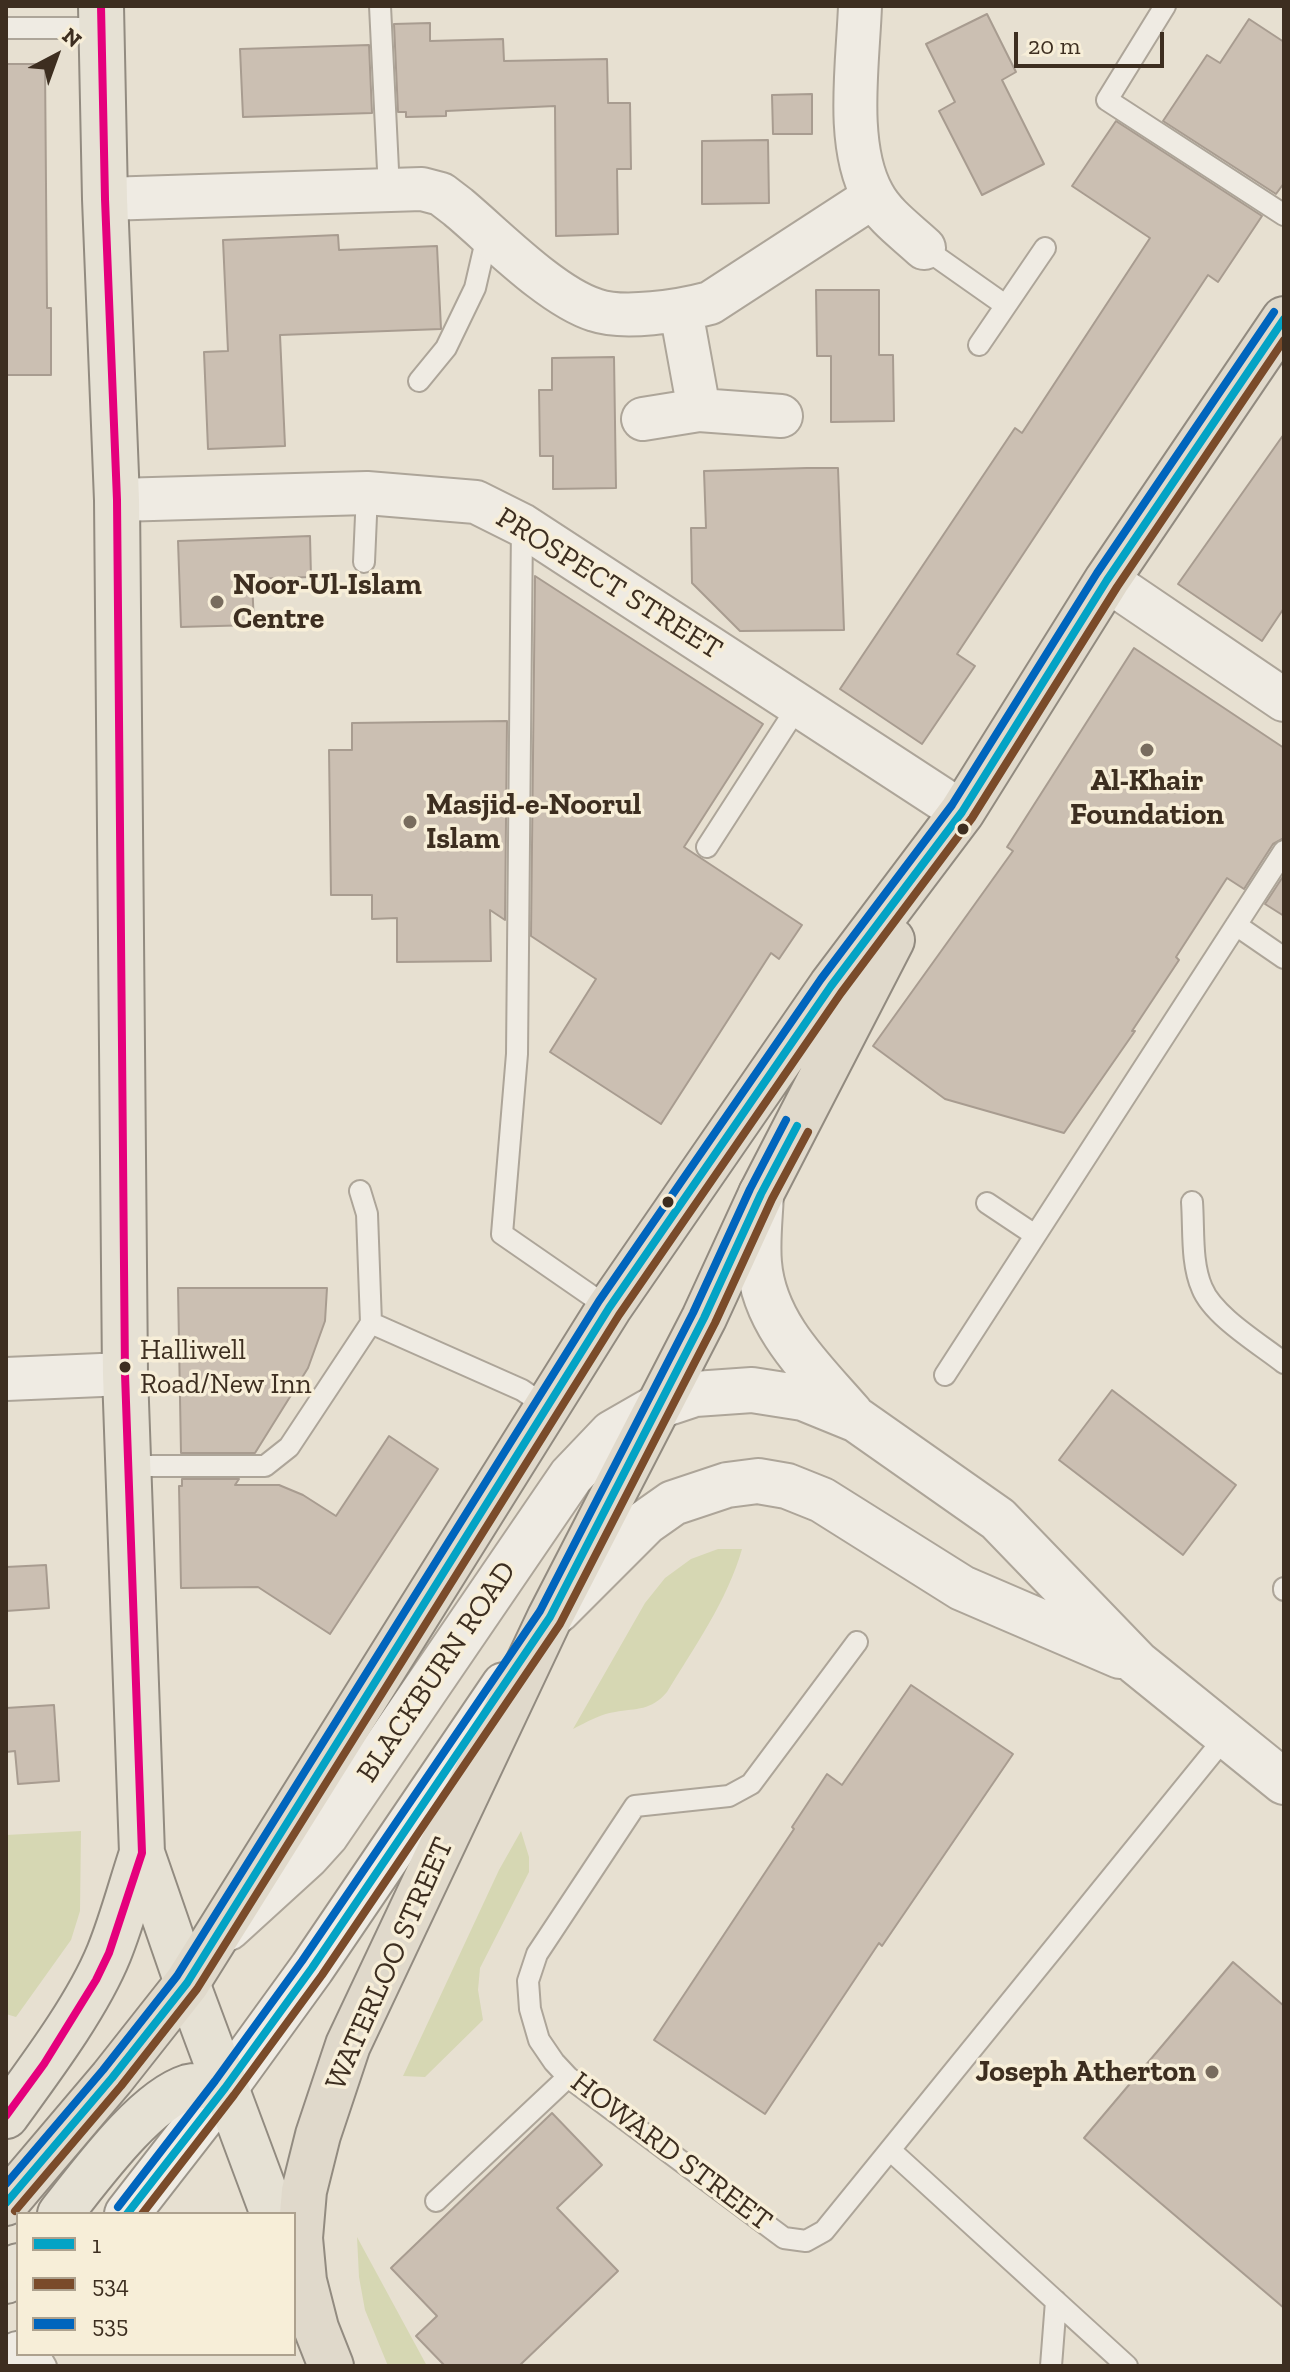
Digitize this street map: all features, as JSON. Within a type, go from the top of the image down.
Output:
[{"type":"highway","name":"BLACKBURN ROAD","points":[[6,2203],[112,2078],[187,1983],[609,1308],[831,986],[955,821],[1107,580],[1284,319]]},
{"type":"highway","name":"BLACKBURN ROAD","points":[[550,1617],[704,1318],[761,1194],[955,821]]},
{"type":"highway","name":"WATERLOO STREET","points":[[323,2347],[304,2281],[300,2238],[304,2191],[318,2135],[348,2045],[550,1617]]},
{"type":"main road","points":[[102,17],[105,199],[117,500],[125,1374],[142,1853],[272,2212]]},
{"type":"main road","points":[[6,2116],[44,2064],[96,1980],[109,1953],[142,1853]]},
{"type":"main road","points":[[62,2212],[138,2123],[173,2093],[192,2086],[225,2088]]},
{"type":"main road","points":[[296,2274],[323,2347]]},
{"type":"street","points":[[860,6],[855,145],[873,197],[924,248]]},
{"type":"street","points":[[105,199],[422,189],[441,194],[565,298],[598,312],[651,314],[681,311],[710,303],[873,197]]},
{"type":"street","points":[[681,311],[699,410]]},
{"type":"street","points":[[643,419],[699,410],[781,416]]},
{"type":"street","name":"PROSPECT STREET","points":[[117,500],[367,493],[476,502],[522,525],[798,706],[955,821]]},
{"type":"street","points":[[1107,580],[1284,700]]},
{"type":"street","points":[[761,1194],[759,1264],[768,1302],[787,1340],[857,1420]]},
{"type":"street","points":[[6,1379],[125,1374]]},
{"type":"street","points":[[659,1406],[695,1394],[752,1390],[803,1398],[857,1420],[998,1519],[1137,1663],[1284,1782]]},
{"type":"street","name":"BLACKBURN ROAD","points":[[214,1941],[326,1835],[571,1476],[612,1433],[659,1406]]},
{"type":"street","points":[[550,1617],[646,1522],[673,1503],[727,1485],[758,1481],[787,1486],[822,1500],[962,1588],[1137,1663]]},
{"type":"street","name":"BLACKBURN ROAD","points":[[129,2212],[225,2088],[312,1968],[550,1617]]},
{"type":"lane","points":[[380,6],[389,190]]},
{"type":"lane","points":[[1165,6],[1107,100],[1284,215]]},
{"type":"lane","points":[[6,28],[102,17]]},
{"type":"lane","points":[[419,381],[446,348],[475,288],[488,232]]},
{"type":"lane","points":[[924,248],[1005,305]]},
{"type":"lane","points":[[979,345],[1045,248]]},
{"type":"lane","points":[[364,562],[367,493]]},
{"type":"lane","points":[[522,525],[517,1054],[502,1234],[609,1308]]},
{"type":"lane","points":[[707,847],[798,706]]},
{"type":"lane","points":[[945,1375],[1284,851]]},
{"type":"lane","points":[[1236,925],[1284,958]]},
{"type":"lane","points":[[128,1466],[265,1466],[289,1447],[371,1323],[367,1214],[360,1191]]},
{"type":"lane","points":[[1192,1202],[1196,1267],[1202,1291],[1219,1312],[1284,1363]]},
{"type":"lane","points":[[987,1203],[1035,1235]]},
{"type":"lane","points":[[371,1323],[522,1390],[547,1407]]},
{"type":"lane","name":"HOWARD STREET","points":[[857,1642],[751,1784],[729,1796],[635,1806],[537,1954],[528,1981],[530,2009],[539,2040],[568,2077],[784,2238],[806,2241],[824,2231],[1227,1735]]},
{"type":"lane","points":[[436,2201],[568,2077]]},
{"type":"lane","points":[[890,2150],[1127,2366]]},
{"type":"lane","points":[[1051,2366],[1056,2301]]},
{"type":"green space","points":[[718,1549],[742,1549],[719,1605],[667,1692],[649,1706],[604,1715],[573,1729],[645,1603],[665,1578],[691,1559]]},
{"type":"green space","points":[[81,1831],[80,1911],[71,1940],[16,2017],[6,2014],[6,1835]]},
{"type":"green space","points":[[521,1831],[529,1857],[529,1872],[480,1968],[478,1990],[483,2020],[425,2077],[403,2076],[499,1870]]},
{"type":"green space","points":[[357,2237],[427,2366],[388,2366],[365,2310]]},
{"type":"building","points":[[987,14],[1016,72],[1002,80],[1044,164],[982,195],[939,111],[955,102],[926,44]]},
{"type":"building","points":[[1249,19],[1284,42],[1284,183],[1276,194],[1163,121],[1207,55],[1220,63]]},
{"type":"building","points":[[430,23],[430,41],[503,39],[504,61],[607,59],[608,103],[630,103],[631,169],[617,169],[618,234],[556,236],[555,106],[446,111],[446,116],[406,117],[406,112],[398,112],[394,24]]},
{"type":"building","points":[[369,45],[372,113],[243,117],[240,49]]},
{"type":"building","points":[[6,64],[45,64],[47,308],[51,308],[51,375],[6,375]]},
{"type":"building","points":[[812,94],[812,134],[773,134],[772,95]]},
{"type":"building","points":[[1116,121],[1262,216],[1218,282],[1208,275],[957,654],[975,666],[922,744],[840,689],[1015,428],[1022,433],[1150,238],[1072,186]]},
{"type":"building","points":[[768,140],[769,203],[702,204],[702,141]]},
{"type":"building","points":[[338,235],[339,250],[437,246],[441,329],[280,335],[285,446],[208,449],[204,352],[228,351],[223,240]]},
{"type":"building","points":[[816,290],[879,290],[879,355],[893,355],[894,421],[831,422],[831,356],[817,356]]},
{"type":"building","points":[[614,357],[616,488],[553,489],[553,456],[540,456],[539,390],[552,390],[552,358]]},
{"type":"building","points":[[1284,434],[1284,608],[1262,641],[1178,584]]},
{"type":"building","points":[[838,468],[844,630],[740,631],[692,583],[691,528],[706,528],[704,471]]},
{"type":"building","name":"Noor-Ul-Islam Centre","points":[[310,536],[311,577],[252,579],[254,625],[181,627],[178,541]]},
{"type":"building","points":[[535,576],[763,724],[684,847],[802,925],[779,959],[771,953],[661,1124],[550,1052],[596,979],[531,936]]},
{"type":"building","points":[[1134,648],[1284,748],[1284,838],[1273,844],[1244,889],[1227,878],[1176,957],[1179,960],[1132,1031],[1135,1031],[1064,1133],[945,1099],[873,1046],[1013,851],[1007,847]]},
{"type":"building","name":"Masjid-e-Noorul Islam","points":[[507,721],[505,920],[490,910],[491,961],[397,962],[397,918],[372,919],[372,895],[331,895],[329,750],[352,750],[352,723]]},
{"type":"building","points":[[1284,875],[1284,916],[1265,904]]},
{"type":"building","points":[[178,1288],[327,1288],[325,1321],[308,1368],[255,1453],[181,1453]]},
{"type":"building","points":[[1112,1390],[1236,1485],[1183,1555],[1059,1460]]},
{"type":"building","points":[[389,1436],[438,1469],[330,1634],[258,1587],[181,1588],[179,1486],[182,1486],[182,1479],[239,1479],[235,1485],[279,1485],[303,1495],[336,1516]]},
{"type":"building","points":[[46,1565],[49,1608],[6,1611],[6,1567]]},
{"type":"building","points":[[911,1685],[1013,1754],[882,1946],[879,1943],[765,2114],[654,2040],[827,1774],[842,1785]]},
{"type":"building","points":[[54,1705],[59,1781],[18,1784],[15,1751],[6,1752],[6,1708]]},
{"type":"building","name":"Joseph Atherton","points":[[1233,1962],[1284,2006],[1284,2308],[1084,2138]]},
{"type":"building","points":[[552,2113],[602,2165],[557,2208],[618,2271],[519,2366],[445,2366],[416,2336],[437,2316],[391,2268]]},
{"type":"transit line","points":[[6,2116],[44,2064],[96,1980],[109,1953],[142,1853],[125,1374],[117,500],[101,6]]},
{"type":"transit line","name":"535","points":[[6,2184],[103,2070],[177,1976],[599,1301],[821,979],[952,805],[1097,573],[1274,312]]},
{"type":"transit line","name":"1","points":[[6,2203],[112,2078],[187,1983],[609,1308],[831,986],[962,812],[1107,580],[1284,319]]},
{"type":"transit line","name":"534","points":[[15,2211],[121,2086],[197,1989],[619,1315],[841,993],[972,818],[1117,587],[1284,340]]},
{"type":"transit line","name":"535","points":[[118,2207],[302,1961],[540,1611],[693,1313],[750,1189],[786,1120]]},
{"type":"transit line","name":"1","points":[[129,2212],[225,2088],[312,1968],[550,1617],[704,1318],[761,1194],[797,1126]]},
{"type":"transit line","name":"534","points":[[144,2212],[322,1975],[560,1624],[715,1323],[772,1199],[808,1132]]},
{"type":"place","name":"Noor-Ul-Islam Centre","points":[[217,602]]},
{"type":"place","name":"Al-Khair Foundation","points":[[1147,750]]},
{"type":"place","name":"Masjid-e-Noorul Islam","points":[[410,822]]},
{"type":"place","name":"Halliwell Road/New Inn","points":[[125,1367]]},
{"type":"place","name":"Joseph Atherton","points":[[1212,2072]]}]
